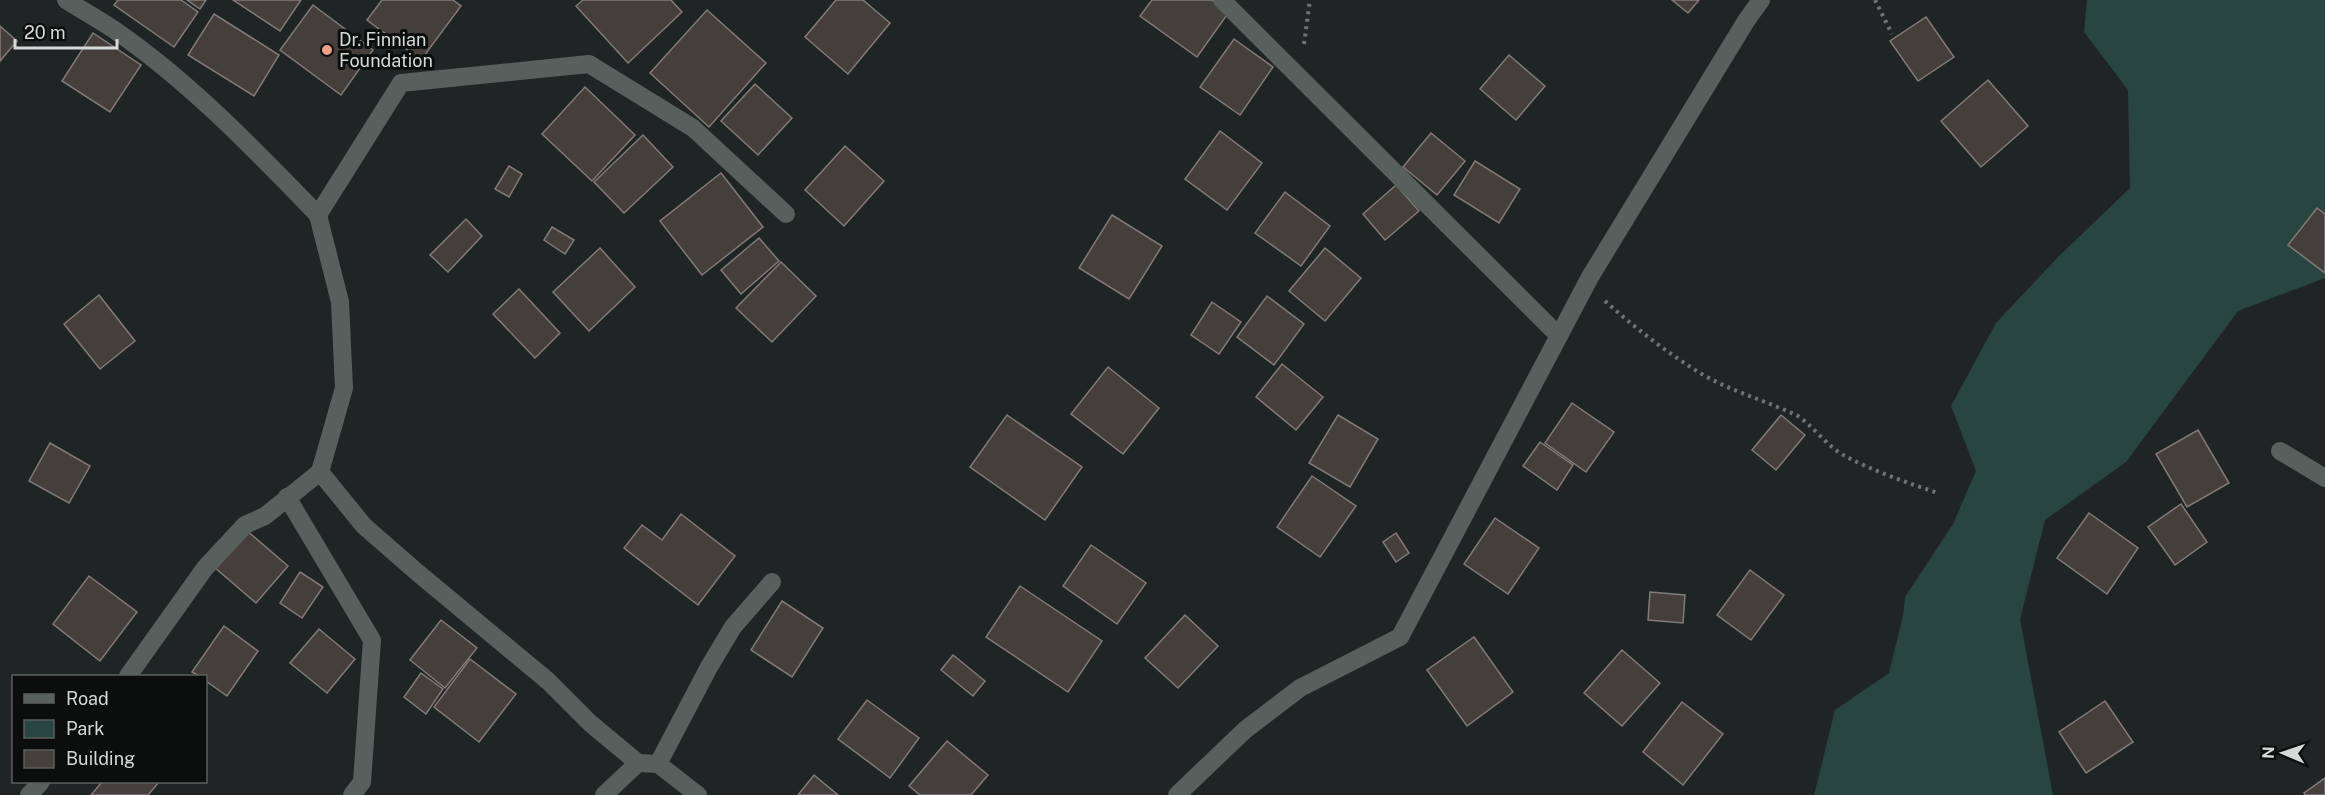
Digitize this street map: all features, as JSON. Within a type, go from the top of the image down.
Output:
[{"type":"street","points":[[66,0],[114,30],[171,75],[251,146],[318,215],[339,302],[344,388],[320,472],[265,516],[245,525],[205,568],[129,675]]},
{"type":"street","points":[[1222,0],[1559,336]]},
{"type":"street","points":[[1177,795],[1245,730],[1300,688],[1400,637],[1590,277],[1761,0]]},
{"type":"street","points":[[318,215],[401,82],[589,64],[693,128],[786,214]]},
{"type":"street","points":[[2280,451],[2325,478]]},
{"type":"street","points":[[320,472],[364,526],[548,681],[590,723],[638,763],[658,764],[698,795]]},
{"type":"street","points":[[287,497],[372,640],[362,782],[352,795]]},
{"type":"street","points":[[658,764],[709,667],[733,627],[772,582]]},
{"type":"street","points":[[604,795],[638,763]]},
{"type":"street","points":[[29,795],[40,783]]},
{"type":"path","points":[[1299,78],[1310,0]]},
{"type":"path","points":[[1875,0],[1892,34]]},
{"type":"path","points":[[1590,277],[1605,301],[1635,328],[1700,373],[1754,399],[1799,417],[1825,443],[1845,456],[1938,493]]},
{"type":"green space","points":[[2087,0],[2325,0],[2325,278],[2238,311],[2126,462],[2045,520],[2020,619],[2053,795],[1814,795],[1835,710],[1889,673],[1903,616],[1905,597],[1953,524],[1976,471],[1951,406],[1996,323],[2059,256],[2130,188],[2128,90],[2084,32]]},
{"type":"building","points":[[118,0],[181,0],[198,12],[174,47],[114,5]]},
{"type":"building","points":[[187,0],[206,0],[200,9]]},
{"type":"building","points":[[233,0],[301,0],[280,31]]},
{"type":"building","points":[[382,0],[453,0],[461,6],[421,60],[367,20]]},
{"type":"building","points":[[583,0],[671,0],[682,12],[628,63],[576,6]]},
{"type":"building","points":[[836,0],[863,0],[890,23],[848,74],[805,37]]},
{"type":"building","points":[[1152,0],[1212,0],[1229,12],[1197,57],[1140,16]]},
{"type":"building","points":[[1672,0],[1699,0],[1688,13]]},
{"type":"building","name":"Dr. Finnian Foundation","points":[[313,5],[373,50],[341,95],[280,50]]},
{"type":"building","points":[[707,10],[766,63],[709,127],[650,73]]},
{"type":"building","points":[[214,14],[279,55],[254,96],[188,55]]},
{"type":"building","points":[[1926,17],[1954,57],[1918,81],[1890,41]]},
{"type":"building","points":[[0,26],[17,41],[0,61]]},
{"type":"building","points":[[93,33],[141,65],[110,112],[62,81]]},
{"type":"building","points":[[1234,39],[1273,67],[1240,115],[1200,87]]},
{"type":"building","points":[[1509,55],[1545,86],[1516,120],[1480,89]]},
{"type":"building","points":[[1988,80],[2028,126],[1981,167],[1941,121]]},
{"type":"building","points":[[755,84],[792,118],[758,155],[721,121]]},
{"type":"building","points":[[585,87],[635,135],[592,181],[542,134]]},
{"type":"building","points":[[1220,131],[1262,163],[1227,210],[1185,179]]},
{"type":"building","points":[[1431,133],[1465,161],[1437,195],[1403,167]]},
{"type":"building","points":[[643,135],[673,167],[624,213],[594,182]]},
{"type":"building","points":[[845,146],[884,181],[844,226],[805,190]]},
{"type":"building","points":[[1475,161],[1520,189],[1499,223],[1454,195]]},
{"type":"building","points":[[509,166],[522,174],[509,197],[495,189]]},
{"type":"building","points":[[721,173],[763,227],[702,275],[660,221]]},
{"type":"building","points":[[1396,185],[1419,211],[1385,240],[1363,214]]},
{"type":"building","points":[[1285,192],[1330,226],[1301,266],[1255,233]]},
{"type":"building","points":[[2317,208],[2325,214],[2325,273],[2288,245]]},
{"type":"building","points":[[1112,215],[1162,246],[1129,299],[1079,268]]},
{"type":"building","points":[[466,219],[482,236],[448,272],[430,255]]},
{"type":"building","points":[[552,227],[574,240],[565,254],[544,240]]},
{"type":"building","points":[[759,238],[779,261],[741,294],[721,270]]},
{"type":"building","points":[[600,248],[635,287],[589,331],[553,292]]},
{"type":"building","points":[[1325,248],[1361,278],[1325,321],[1289,291]]},
{"type":"building","points":[[781,262],[816,296],[772,342],[736,308]]},
{"type":"building","points":[[519,289],[560,333],[535,358],[493,314]]},
{"type":"building","points":[[99,295],[135,341],[100,369],[64,324]]},
{"type":"building","points":[[1267,296],[1304,324],[1274,365],[1237,337]]},
{"type":"building","points":[[1212,302],[1241,322],[1219,354],[1191,335]]},
{"type":"building","points":[[1282,364],[1323,397],[1296,430],[1256,397]]},
{"type":"building","points":[[1108,367],[1159,408],[1123,454],[1071,414]]},
{"type":"building","points":[[1572,403],[1614,432],[1586,472],[1545,443]]},
{"type":"building","points":[[1007,415],[1082,467],[1045,520],[970,467]]},
{"type":"building","points":[[1338,415],[1378,439],[1350,487],[1309,463]]},
{"type":"building","points":[[1781,415],[1805,435],[1776,470],[1752,450]]},
{"type":"building","points":[[2198,430],[2229,483],[2187,507],[2156,454]]},
{"type":"building","points":[[1540,442],[1573,465],[1557,490],[1523,466]]},
{"type":"building","points":[[50,443],[90,466],[69,503],[29,481]]},
{"type":"building","points":[[1312,476],[1356,506],[1320,557],[1277,527]]},
{"type":"building","points":[[2181,504],[2207,542],[2175,565],[2148,527]]},
{"type":"building","points":[[2089,513],[2138,548],[2107,594],[2057,558]]},
{"type":"building","points":[[681,514],[735,556],[698,605],[624,548],[642,525],[662,540]]},
{"type":"building","points":[[1495,518],[1539,548],[1508,594],[1464,564]]},
{"type":"building","points":[[246,530],[288,566],[256,603],[214,567]]},
{"type":"building","points":[[1396,533],[1409,553],[1396,562],[1383,542]]},
{"type":"building","points":[[1091,545],[1146,583],[1117,624],[1063,586]]},
{"type":"building","points":[[1750,570],[1784,595],[1751,640],[1717,615]]},
{"type":"building","points":[[300,572],[323,587],[302,618],[280,603]]},
{"type":"building","points":[[89,576],[137,612],[100,661],[53,624]]},
{"type":"building","points":[[1020,586],[1102,641],[1068,692],[986,637]]},
{"type":"building","points":[[1650,592],[1685,595],[1683,623],[1648,620]]},
{"type":"building","points":[[782,601],[823,628],[792,677],[751,650]]},
{"type":"building","points":[[1185,615],[1218,646],[1178,688],[1145,658]]},
{"type":"building","points":[[441,620],[477,648],[445,688],[410,660]]},
{"type":"building","points":[[224,626],[258,651],[227,696],[207,682],[207,675],[197,675],[192,672]]},
{"type":"building","points":[[319,629],[355,659],[327,693],[290,663]]},
{"type":"building","points":[[1474,637],[1513,692],[1467,726],[1427,670]]},
{"type":"building","points":[[1622,650],[1660,683],[1622,726],[1584,693]]},
{"type":"building","points":[[953,655],[985,681],[973,696],[941,670]]},
{"type":"building","points":[[470,659],[516,694],[479,742],[434,707]]},
{"type":"building","points":[[421,673],[443,689],[426,714],[404,697]]},
{"type":"building","points":[[867,700],[919,738],[890,778],[838,739]]},
{"type":"building","points":[[2105,701],[2133,742],[2086,773],[2059,732]]},
{"type":"building","points":[[1682,702],[1723,734],[1683,785],[1643,752]]},
{"type":"building","points":[[947,741],[988,775],[971,795],[920,795],[909,786]]},
{"type":"building","points":[[814,775],[838,795],[798,795]]},
{"type":"building","points":[[2325,778],[2325,795],[2305,795],[2304,793]]},
{"type":"building","points":[[101,783],[158,783],[148,795],[91,795]]},
{"type":"place","name":"Dr. Finnian Foundation","points":[[327,50]]}]
